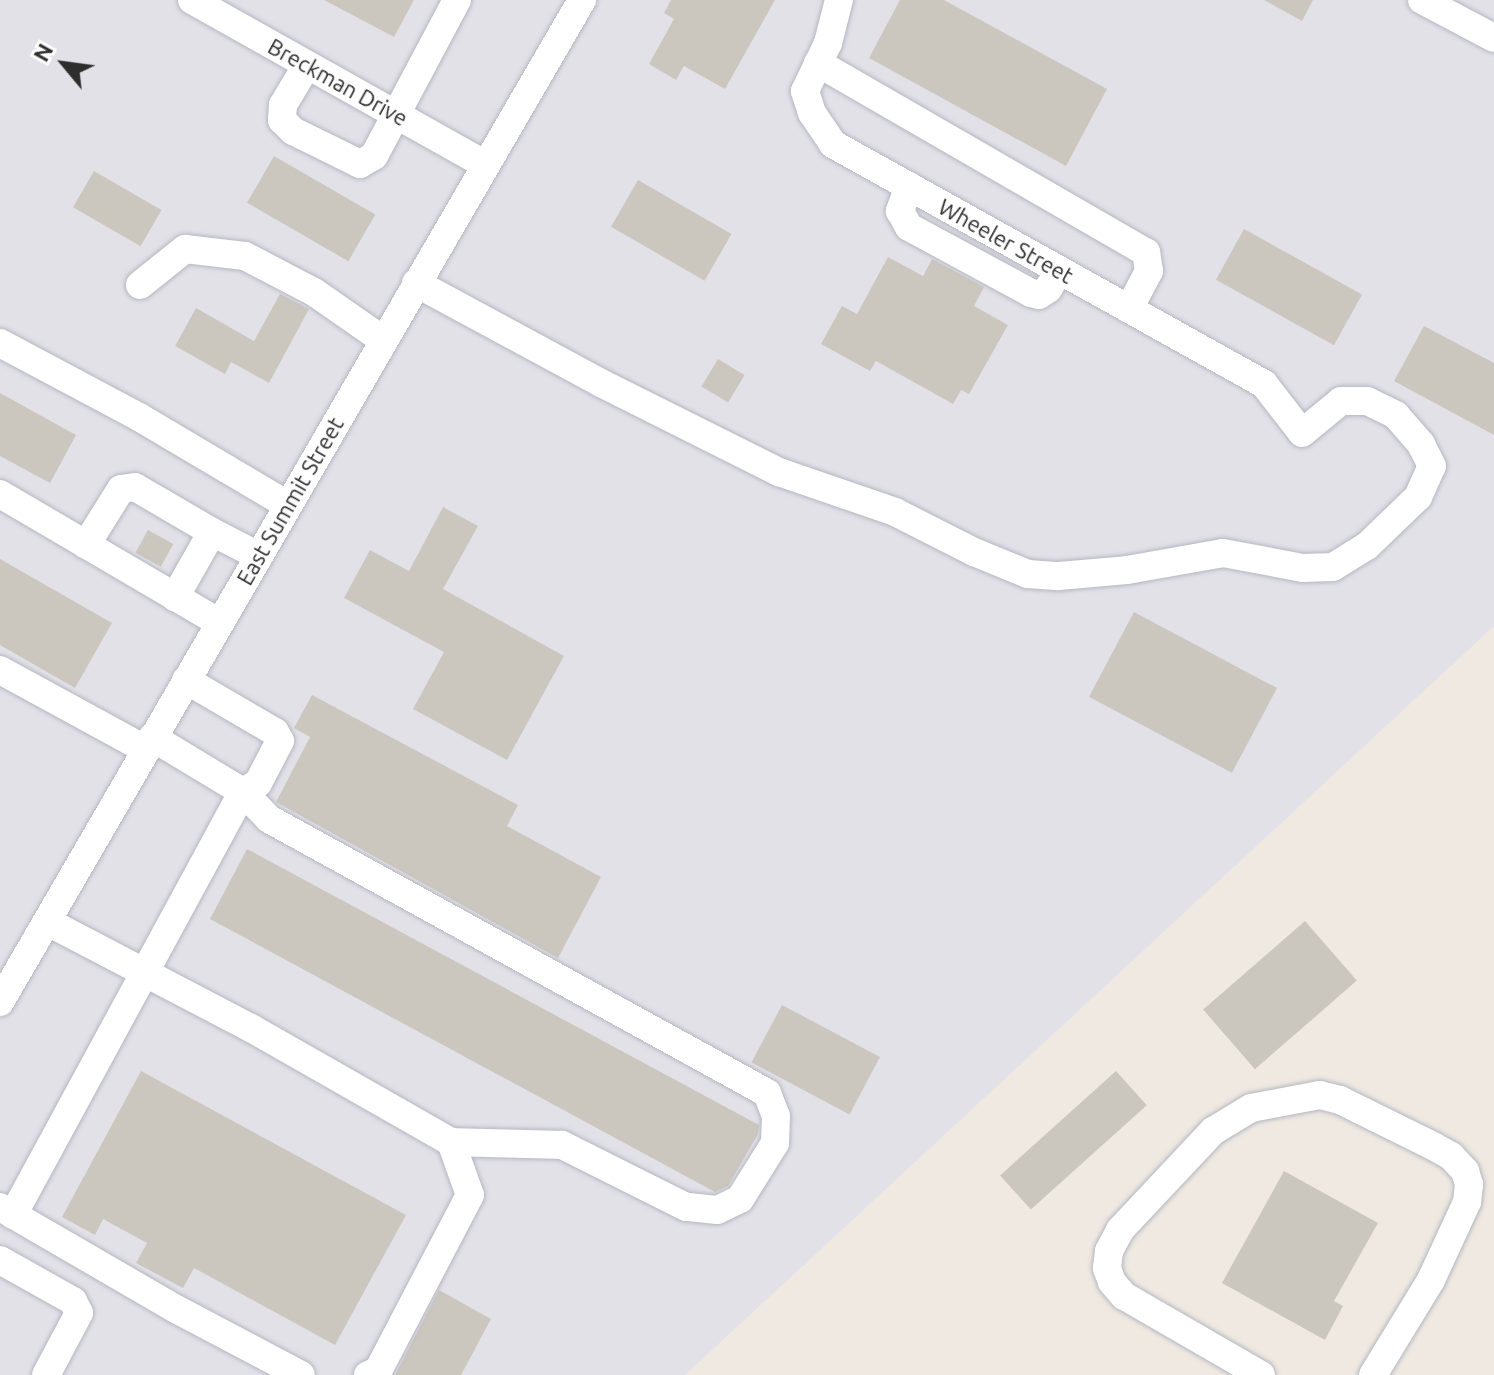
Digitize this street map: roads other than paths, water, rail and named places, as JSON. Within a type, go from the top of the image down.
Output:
[{"type":"street","name":"Breckman Drive","points":[[192,0],[484,164]]},
{"type":"street","points":[[307,65],[283,105],[282,120],[293,131],[360,164],[374,156],[457,0]]},
{"type":"street","name":"East Summit Street","points":[[0,1002],[582,0]]},
{"type":"street","name":"Wheeler Street","points":[[416,283],[601,383],[779,472],[895,512],[1028,574],[1059,576],[1127,570],[1223,553],[1303,568],[1333,567],[1367,546],[1418,497],[1432,466],[1421,444],[1396,415],[1367,401],[1341,401],[1302,433],[1264,384],[833,144],[812,113],[805,91],[839,0]]},
{"type":"street","points":[[1422,0],[1494,38]]},
{"type":"street","points":[[818,63],[1146,252],[1149,271],[1129,309]]},
{"type":"street","points":[[140,285],[185,249],[245,256],[314,292],[383,340]]},
{"type":"street","points":[[0,343],[139,417],[288,505]]},
{"type":"street","points":[[86,545],[121,489],[135,487],[259,556]]},
{"type":"street","points":[[0,494],[220,623]]},
{"type":"street","points":[[175,597],[212,532]]},
{"type":"street","points":[[0,670],[243,792],[269,819],[767,1093],[776,1116],[775,1143],[740,1199],[717,1210],[686,1207],[562,1145],[451,1142],[48,922]]},
{"type":"street","points":[[186,680],[275,732],[280,741],[258,783],[243,792],[145,973],[6,1211],[176,1309],[301,1375]]},
{"type":"street","points":[[1261,1375],[1124,1296],[1112,1282],[1107,1268],[1109,1251],[1120,1230],[1213,1131],[1251,1108],[1320,1095],[1340,1100],[1451,1156],[1465,1171],[1469,1184],[1467,1202],[1431,1280],[1373,1375]]},
{"type":"street","points":[[368,1375],[378,1371],[470,1195],[451,1142]]},
{"type":"street","points":[[0,1260],[73,1301],[79,1313],[46,1375]]}]
